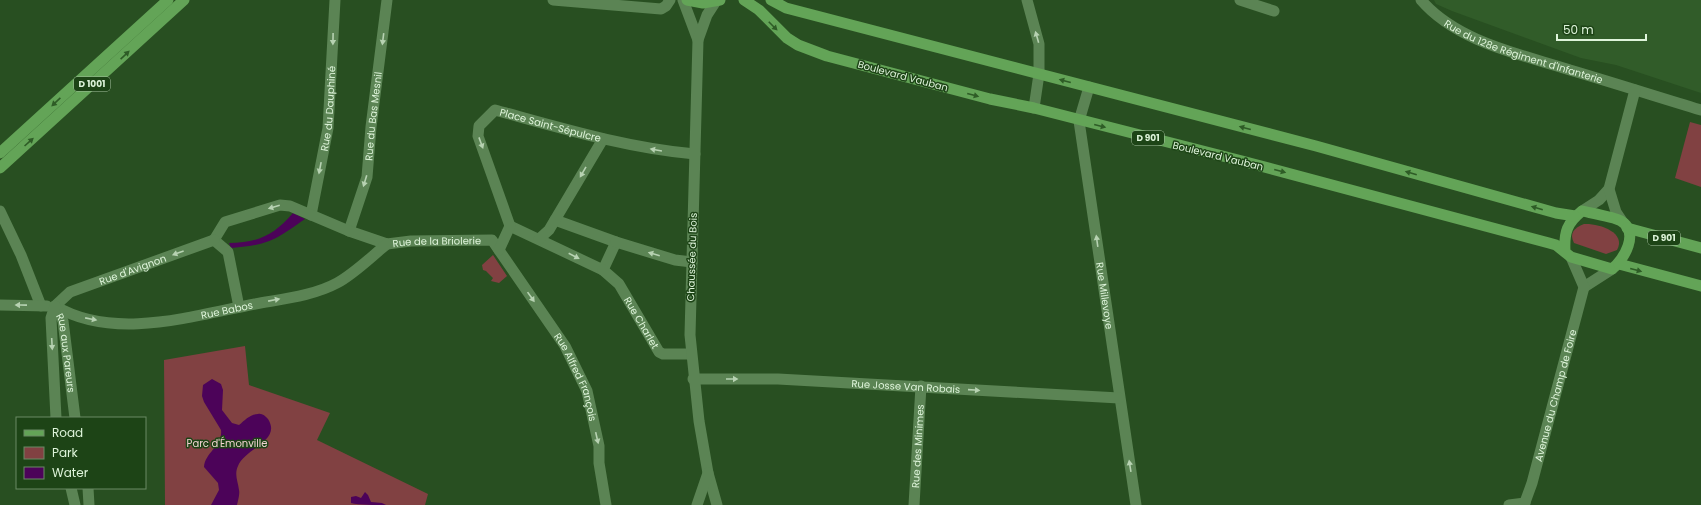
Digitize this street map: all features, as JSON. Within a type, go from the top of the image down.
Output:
[{"type":"main road","name":"D 1001","points":[[0,153],[168,0]]},
{"type":"main road","name":"D 1001","points":[[0,168],[184,0]]},
{"type":"main road","points":[[687,0],[703,3],[718,1]]},
{"type":"main road","name":"Boulevard Vauban","points":[[744,0],[759,10],[787,38],[814,52],[990,99],[1034,108],[1079,121],[1250,164],[1549,243],[1568,254],[1615,266]]},
{"type":"main road","points":[[771,0],[786,8],[1316,146],[1556,213],[1578,214],[1624,225],[1629,242],[1628,248],[1615,266],[1701,286]]},
{"type":"main road","points":[[1568,254],[1566,228],[1578,214]]},
{"type":"main road","name":"D 901","points":[[1624,225],[1701,248]]},
{"type":"street","name":"Rue du Dauphiné","points":[[311,215],[328,128],[335,0]]},
{"type":"street","name":"Rue du Bas Mesnil","points":[[349,231],[367,177],[371,127],[387,0]]},
{"type":"street","points":[[553,0],[661,9],[666,6],[670,0]]},
{"type":"street","name":"Chaussée du Bois","points":[[683,0],[698,40]]},
{"type":"street","points":[[1027,0],[1039,44],[1039,74],[1034,108]]},
{"type":"street","points":[[1240,0],[1274,11]]},
{"type":"street","name":"Rue du 128e Régiment d'Infanterie","points":[[1421,0],[1431,11],[1457,30],[1498,47],[1701,110]]},
{"type":"street","name":"Chaussée du Bois","points":[[717,505],[708,473],[693,379],[690,317],[698,40],[707,15],[718,1]]},
{"type":"street","name":"Rue Millevoye","points":[[1089,88],[1079,121],[1136,505]]},
{"type":"street","points":[[1578,214],[1599,200],[1609,189],[1635,90]]},
{"type":"street","name":"Place Saint-Sépulcre","points":[[510,226],[478,136],[479,126],[495,110],[603,138],[549,230],[539,239]]},
{"type":"street","points":[[603,138],[662,151],[695,154]]},
{"type":"street","points":[[1609,189],[1616,212],[1624,225]]},
{"type":"street","name":"Rue de la Briolerie","points":[[214,240],[226,222],[280,205],[290,206],[349,231],[387,244],[411,241],[492,240],[508,264]]},
{"type":"street","points":[[0,211],[21,255],[41,306]]},
{"type":"street","points":[[555,220],[616,242],[675,260],[692,262]]},
{"type":"street","points":[[499,250],[510,226],[603,270],[616,242]]},
{"type":"street","points":[[214,240],[228,252],[239,307]]},
{"type":"street","name":"Rue d'Avignon","points":[[55,306],[70,292],[214,240]]},
{"type":"street","name":"Rue Babos","points":[[55,306],[70,315],[109,323],[154,323],[307,294],[337,283],[387,244]]},
{"type":"street","points":[[1568,254],[1584,287],[1615,266]]},
{"type":"street","name":"Rue Alfred François","points":[[508,264],[565,346],[587,391],[599,446],[599,463],[606,505]]},
{"type":"street","name":"Rue Charlet","points":[[603,270],[619,284],[659,352],[663,354],[691,354]]},
{"type":"street","name":"Avenue du Champ de Foire","points":[[1524,504],[1532,483],[1584,287]]},
{"type":"street","points":[[0,305],[55,306]]},
{"type":"street","name":"Rue aux Pareurs","points":[[55,306],[51,318],[56,417]]},
{"type":"street","name":"Rue aux Pareurs","points":[[55,306],[63,321],[74,417]]},
{"type":"street","name":"Rue Josse Van Robais","points":[[693,379],[778,379],[1119,398]]},
{"type":"street","name":"Rue des Minimes","points":[[914,505],[921,386]]},
{"type":"street","points":[[697,505],[704,490],[708,473]]},
{"type":"street","points":[[71,489],[75,505]]},
{"type":"street","points":[[88,489],[89,505]]},
{"type":"street","points":[[1509,505],[1524,504]]},
{"type":"shaded area","points":[[1434,0],[1701,0],[1701,93],[1616,65],[1581,58],[1452,11],[1436,4]]},
{"type":"green space","points":[[1690,122],[1701,125],[1701,187],[1675,178]]},
{"type":"green space","points":[[1584,224],[1596,225],[1610,230],[1618,238],[1619,244],[1617,250],[1606,254],[1574,243],[1572,236],[1573,231]]},
{"type":"green space","points":[[493,255],[507,276],[499,283],[491,281],[493,278],[483,270],[482,265]]},
{"type":"green space","name":"Parc d'Émonville","points":[[245,346],[249,385],[330,413],[317,440],[428,494],[425,505],[165,505],[164,360]]},
{"type":"water","points":[[293,213],[305,219],[278,237],[263,243],[231,248],[229,243],[239,243],[265,236],[279,227]]},
{"type":"water","points":[[212,379],[221,384],[223,390],[222,410],[232,423],[239,425],[250,416],[259,414],[268,419],[271,427],[267,439],[248,454],[238,466],[236,475],[239,487],[237,505],[211,505],[219,490],[218,483],[204,467],[207,457],[217,445],[221,436],[221,430],[202,396],[203,385]]},
{"type":"water","points":[[365,492],[371,502],[386,505],[363,505],[351,503],[351,497],[356,496],[361,498]]}]
